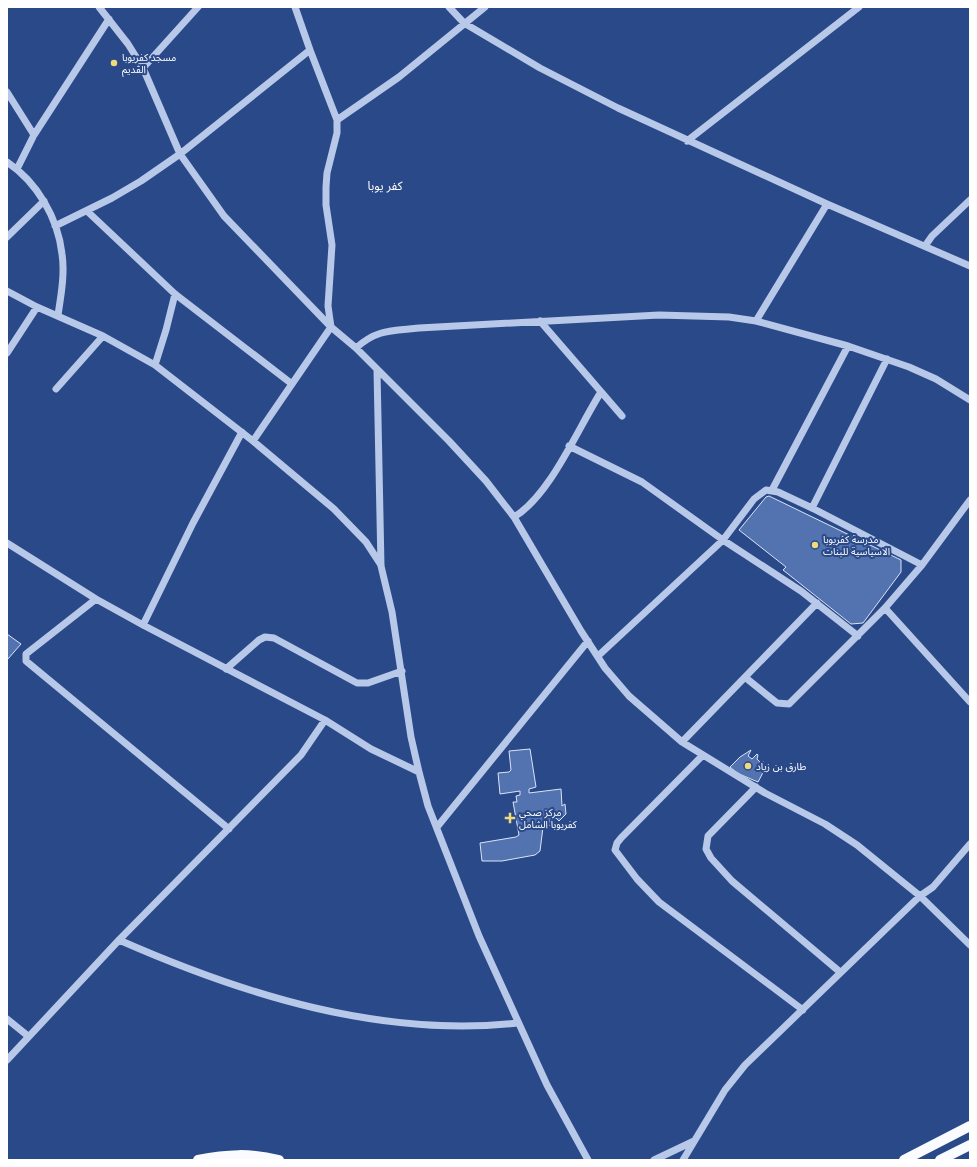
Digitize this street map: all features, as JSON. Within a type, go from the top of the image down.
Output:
[{"type":"main road","points":[[904,1160],[970,1126]]},
{"type":"main road","points":[[940,1160],[970,1145]]},
{"type":"main road","points":[[198,1160],[228,1155],[258,1155],[279,1160]]},
{"type":"street","points":[[98,7],[128,44],[143,68],[180,154],[224,216],[331,327],[356,348],[469,462],[514,517],[605,668],[629,696],[682,742],[756,787],[842,834],[920,896],[970,945]]},
{"type":"street","points":[[143,68],[198,7]]},
{"type":"street","points":[[253,441],[331,327],[328,306],[332,245],[326,205],[326,187],[327,173],[337,133],[337,120],[295,7]]},
{"type":"street","points":[[449,7],[464,23],[540,68],[687,141],[826,204],[970,266]]},
{"type":"street","points":[[337,120],[399,77],[485,7]]},
{"type":"street","points":[[687,141],[859,7]]},
{"type":"street","points":[[17,169],[34,135],[109,19]]},
{"type":"street","points":[[55,226],[87,211],[142,181],[180,154],[310,50]]},
{"type":"street","points":[[7,92],[34,135]]},
{"type":"street","points":[[7,162],[32,183],[44,201],[55,226],[62,254],[63,280],[58,315]]},
{"type":"street","points":[[925,246],[932,236],[970,200]]},
{"type":"street","points":[[7,237],[44,201]]},
{"type":"street","points":[[756,321],[826,204]]},
{"type":"street","points":[[87,211],[175,294],[292,384]]},
{"type":"street","points":[[7,290],[37,307],[103,336],[154,366],[242,432],[350,524],[366,542],[381,566]]},
{"type":"street","points":[[154,366],[166,330],[175,294]]},
{"type":"street","points":[[7,353],[37,307]]},
{"type":"street","points":[[356,348],[373,335],[386,332],[540,321],[684,315],[729,317],[756,321],[848,346],[887,359],[936,379],[970,400]]},
{"type":"street","points":[[540,321],[622,416]]},
{"type":"street","points":[[56,389],[103,336]]},
{"type":"street","points":[[772,490],[848,346]]},
{"type":"street","points":[[812,508],[887,359]]},
{"type":"street","points":[[377,370],[381,566],[392,612],[411,737],[428,806],[479,936],[518,1023],[547,1085],[588,1160]]},
{"type":"street","points":[[514,517],[527,508],[542,491],[601,392]]},
{"type":"street","points":[[143,625],[193,522],[242,432]]},
{"type":"street","points":[[569,446],[642,482],[723,540],[817,603],[858,636]]},
{"type":"street","points":[[598,656],[723,540],[759,494],[766,490],[772,490],[812,508],[922,565]]},
{"type":"street","points":[[746,678],[778,703],[789,704],[885,608],[922,565],[970,500]]},
{"type":"street","points":[[7,543],[96,599],[325,720],[371,749],[419,772]]},
{"type":"street","points":[[96,599],[26,654],[26,661],[230,829]]},
{"type":"street","points":[[682,742],[746,678],[817,603]]},
{"type":"street","points":[[885,608],[970,702]]},
{"type":"street","points":[[226,669],[259,640],[266,637],[274,638],[357,683],[368,683],[402,671]]},
{"type":"street","points":[[436,827],[588,641]]},
{"type":"street","points":[[7,1060],[119,940],[230,829],[301,755],[325,720]]},
{"type":"street","points":[[703,755],[621,838],[617,843],[615,850],[637,879],[659,902],[803,1010]]},
{"type":"street","points":[[756,787],[708,836],[706,849],[711,858],[732,881],[840,972]]},
{"type":"street","points":[[683,1160],[734,1077],[756,1053],[803,1010],[840,972],[920,896],[933,887],[970,844]]},
{"type":"street","points":[[119,940],[172,963],[226,983],[286,1001],[358,1017],[458,1026],[518,1023]]},
{"type":"street","points":[[7,1019],[28,1036]]},
{"type":"street","points":[[654,1160],[694,1140]]},
{"type":"building","name":"مدرسة كفريوبا الاسياسية للبنات","points":[[769,496],[901,560],[901,572],[863,623],[851,624],[783,570],[786,567],[739,530],[766,497]]},
{"type":"building","points":[[7,634],[21,644],[7,660]]},
{"type":"building","points":[[530,749],[536,787],[529,789],[529,793],[561,789],[562,806],[565,804],[566,814],[559,821],[556,818],[549,821],[552,825],[543,827],[540,851],[535,855],[502,861],[482,861],[480,843],[516,837],[519,835],[513,802],[517,802],[516,796],[520,795],[520,791],[500,794],[498,773],[509,772],[511,770],[509,751]]},
{"type":"building","name":"طارق بن زياد","points":[[751,750],[748,756],[752,759],[757,754],[757,759],[761,763],[763,761],[763,765],[766,767],[758,782],[737,773],[730,767],[740,757]]},
{"type":"place","name":"مسجد كفريوبا القديم","points":[[114,63]]},
{"type":"place","name":"مدرسة كفريوبا الاسياسية للبنات","points":[[815,545]]},
{"type":"place","name":"طارق بن زياد","points":[[748,766]]},
{"type":"place","name":"مركز صحي كفريوبا الشامل","points":[[510,818]]},
{"type":"district","name":"كفر يوبا","points":[[385,186]]}]
